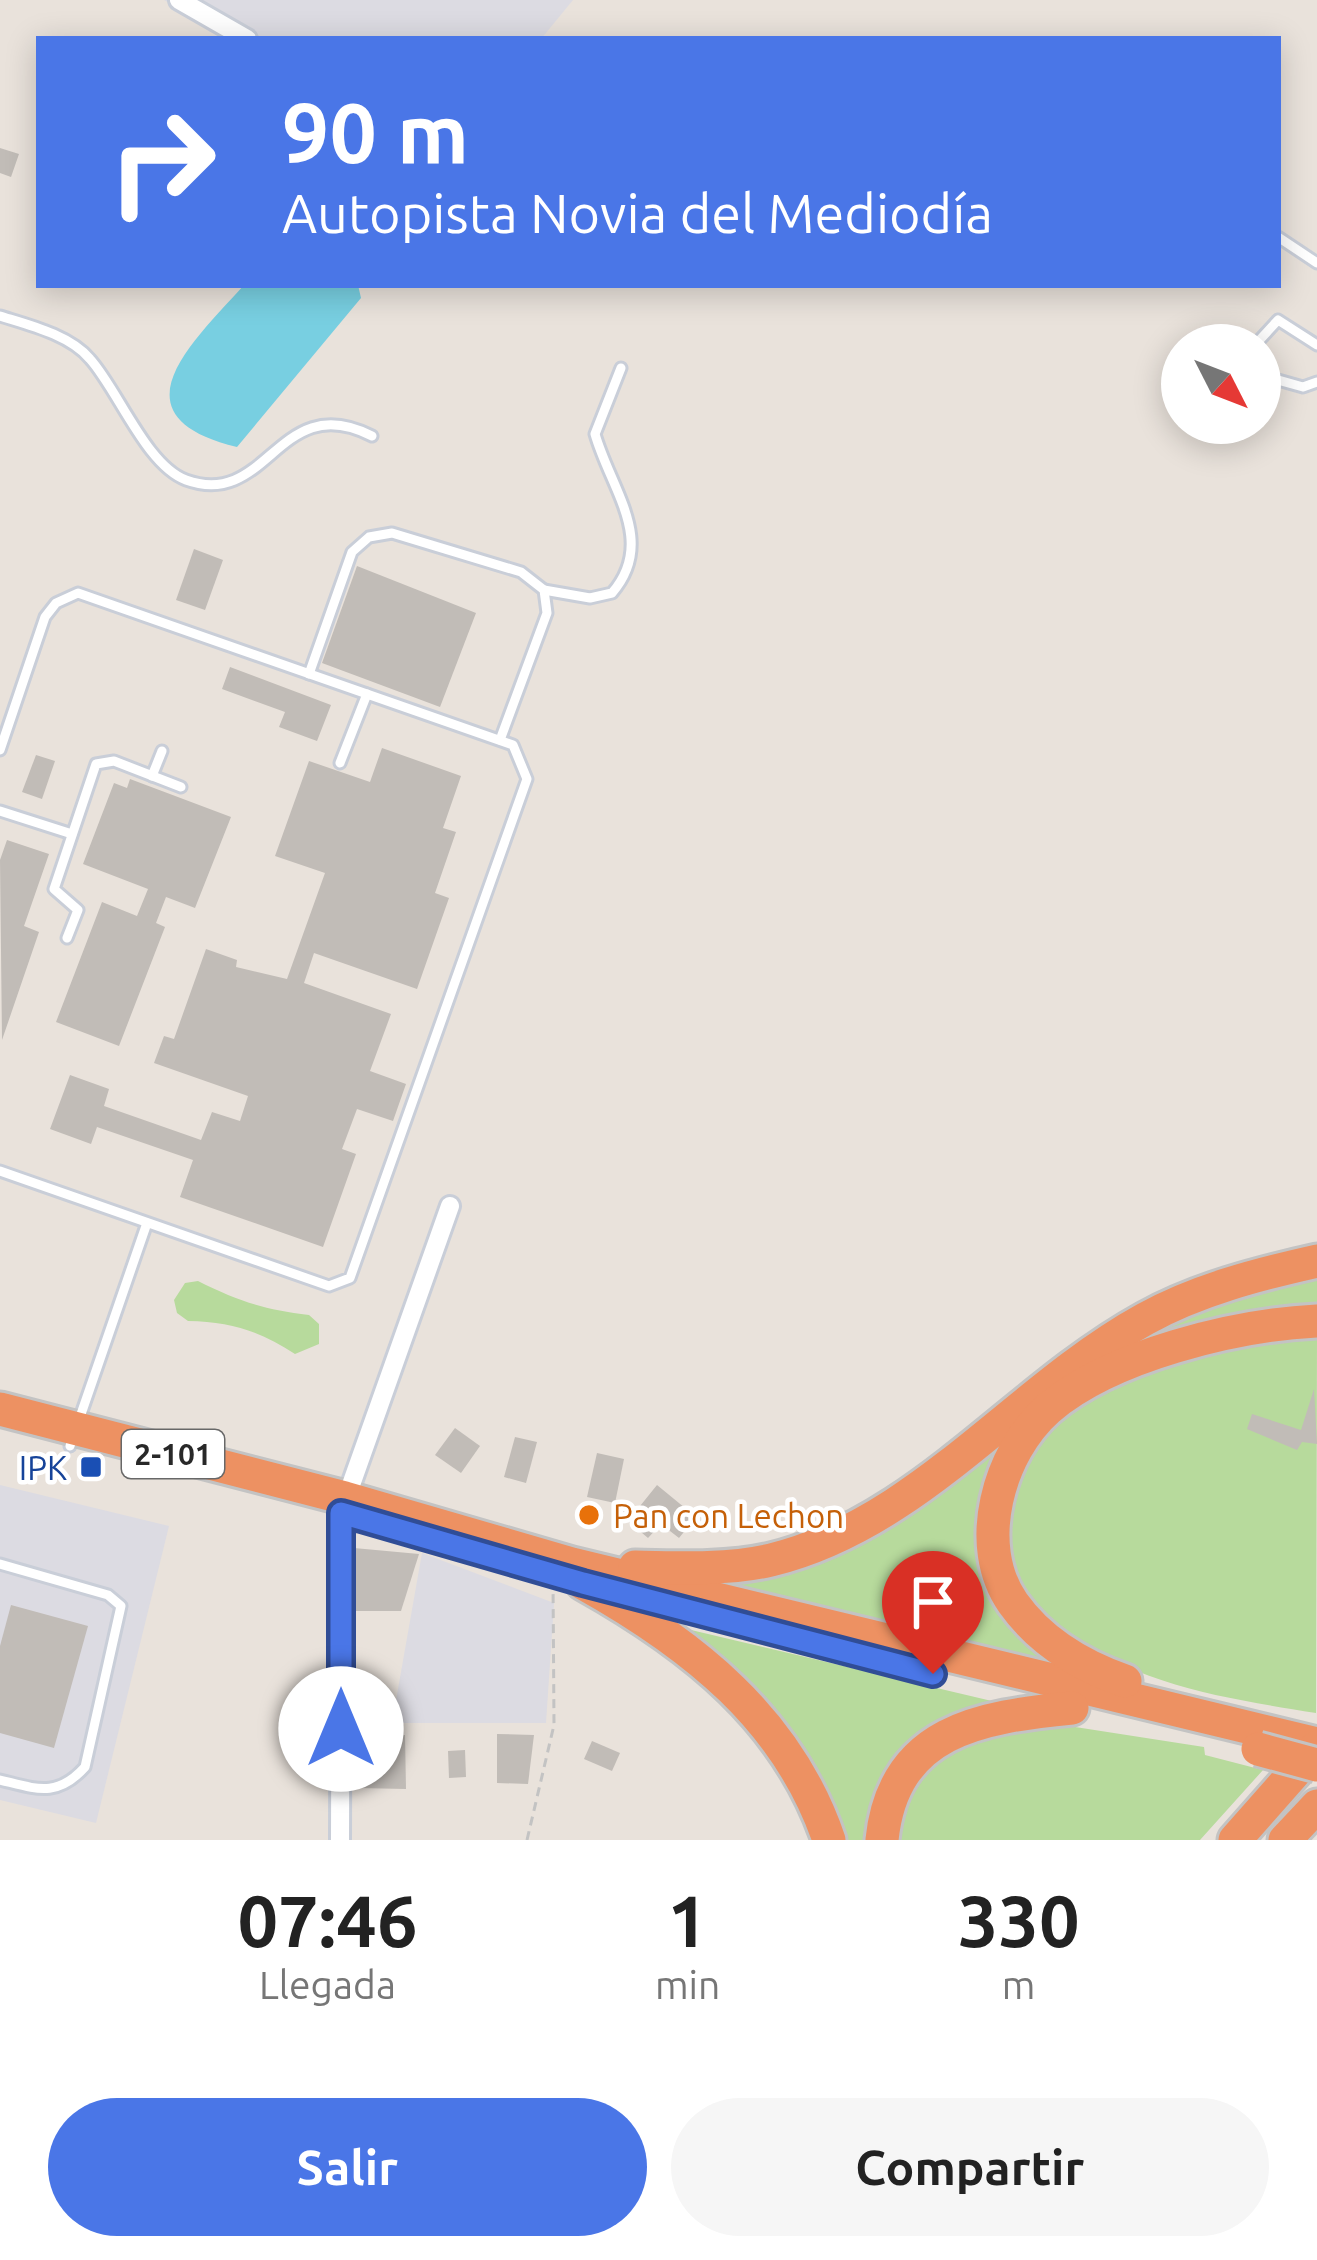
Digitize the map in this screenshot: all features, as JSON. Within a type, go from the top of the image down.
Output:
[{"type":"highway","points":[[570,1574],[769,1561],[834,1538],[890,1505],[1139,1322],[1239,1282],[1317,1261]]},
{"type":"highway","points":[[1263,1740],[1074,1659],[1038,1631],[1005,1588],[997,1502],[1012,1454],[1047,1410],[1070,1393],[1178,1347],[1277,1323],[1317,1321]]},
{"type":"highway","name":"2-101","points":[[0,1409],[72,1438]]},
{"type":"highway","name":"2-101","points":[[0,1429],[72,1438],[343,1506],[570,1574],[1072,1708],[1317,1746]]},
{"type":"highway","name":"2-101","points":[[570,1574],[1263,1740],[1317,1765]]},
{"type":"highway","points":[[570,1574],[653,1622],[770,1727],[815,1798],[830,1840]]},
{"type":"highway","points":[[882,1840],[902,1776],[946,1734],[982,1720],[1072,1708]]},
{"type":"highway","points":[[1240,1834],[1317,1746]]},
{"type":"highway","points":[[1285,1840],[1317,1810]]},
{"type":"highway","points":[[1300,1840],[1317,1810]]},
{"type":"street","points":[[192,3],[242,36]]},
{"type":"street","points":[[340,1840],[343,1506],[451,1206]]},
{"type":"lane","points":[[1281,240],[1317,263]]},
{"type":"lane","points":[[0,316],[46,331],[88,355],[163,465],[183,479],[217,487],[244,478],[285,440],[316,422],[344,422],[372,436]]},
{"type":"lane","points":[[1274,324],[1278,320],[1317,345]]},
{"type":"lane","points":[[309,674],[352,552],[369,537],[392,533],[521,572],[544,590],[590,598],[612,593],[634,556],[635,536],[595,434],[621,368]]},
{"type":"lane","points":[[1281,381],[1303,387],[1317,382]]},
{"type":"lane","points":[[500,740],[547,613],[544,590]]},
{"type":"lane","points":[[0,750],[45,617],[56,603],[78,593],[513,745],[527,778],[350,1279],[329,1286],[0,1171]]},
{"type":"lane","points":[[340,763],[367,694]]},
{"type":"lane","points":[[152,776],[162,751]]},
{"type":"lane","points":[[67,938],[78,910],[54,889],[96,764],[114,761],[181,787]]},
{"type":"lane","points":[[0,811],[73,834]]},
{"type":"lane","points":[[72,1438],[147,1223]]},
{"type":"lane","points":[[0,1564],[108,1594],[121,1606],[85,1767],[68,1786],[46,1792],[0,1780]]},
{"type":"path","points":[[527,1840],[554,1725],[570,1574]]},
{"type":"shaded area","points":[[164,0],[573,0],[543,36],[230,36]]},
{"type":"shaded area","points":[[0,1485],[169,1526],[96,1823],[0,1800]]},
{"type":"shaded area","points":[[422,1553],[554,1603],[546,1723],[392,1723]]},
{"type":"green space","points":[[1317,1271],[1317,1316],[1283,1313],[1025,1425],[996,1577],[1094,1678],[694,1580],[814,1556],[1156,1325]]},
{"type":"green space","points":[[198,1281],[252,1304],[309,1315],[319,1324],[319,1344],[295,1354],[244,1329],[188,1321],[177,1313],[174,1300],[185,1283]]},
{"type":"green space","points":[[1317,1333],[1316,1713],[1213,1694],[1150,1676],[1089,1648],[1031,1609],[1011,1570],[1008,1513],[1019,1468],[1047,1426],[1088,1395],[1142,1371],[1200,1354]]},
{"type":"green space","points":[[670,1625],[1013,1706],[943,1727],[872,1840],[841,1840]]},
{"type":"green space","points":[[1043,1722],[1204,1747],[1205,1755],[1263,1770],[1200,1840],[891,1840],[913,1783],[943,1752],[985,1735]]},
{"type":"water","points":[[241,288],[359,288],[361,298],[237,447],[199,434],[177,417],[170,397],[173,376],[203,330]]},
{"type":"building","points":[[0,148],[19,154],[11,177],[0,173]]},
{"type":"building","points":[[194,549],[223,560],[205,610],[176,600]]},
{"type":"building","points":[[357,566],[476,613],[440,707],[322,663]]},
{"type":"building","points":[[230,667],[331,705],[317,741],[279,727],[285,712],[222,689]]},
{"type":"building","points":[[382,748],[461,776],[443,828],[456,832],[435,893],[449,898],[417,989],[314,953],[304,983],[391,1014],[370,1071],[406,1084],[393,1121],[357,1109],[342,1149],[356,1154],[323,1247],[180,1197],[193,1160],[97,1127],[91,1144],[50,1129],[70,1075],[109,1089],[104,1106],[201,1140],[212,1112],[240,1121],[248,1096],[154,1063],[164,1036],[174,1039],[206,949],[237,960],[236,967],[287,979],[325,873],[275,856],[309,761],[370,782]]},
{"type":"building","points":[[36,755],[55,761],[42,799],[22,792]]},
{"type":"building","points":[[130,779],[231,817],[195,908],[166,897],[156,923],[165,927],[119,1046],[56,1022],[102,902],[137,916],[148,889],[83,864],[114,783],[127,788]]},
{"type":"building","points":[[7,840],[49,854],[24,926],[39,932],[2,1040],[0,860]]},
{"type":"building","points":[[1314,1389],[1317,1444],[1302,1442],[1297,1450],[1247,1429],[1252,1414],[1301,1430]]},
{"type":"building","points":[[455,1428],[480,1446],[461,1473],[435,1455]]},
{"type":"building","points":[[515,1437],[537,1442],[526,1483],[504,1477]]},
{"type":"building","points":[[597,1453],[624,1459],[615,1503],[587,1497]]},
{"type":"building","points":[[657,1485],[696,1517],[679,1538],[661,1524],[648,1538],[628,1521]]},
{"type":"building","points":[[354,1548],[419,1554],[401,1611],[354,1611]]},
{"type":"building","points":[[11,1605],[88,1626],[54,1748],[0,1733],[0,1646]]},
{"type":"building","points":[[497,1734],[534,1735],[528,1784],[497,1783]]},
{"type":"building","points":[[367,1735],[405,1735],[406,1789],[359,1788],[359,1770],[367,1770]]},
{"type":"building","points":[[592,1741],[620,1753],[612,1771],[584,1759]]},
{"type":"building","points":[[465,1750],[466,1777],[449,1778],[448,1751]]},
{"type":"place","name":"IPK","points":[[91,1467]]},
{"type":"place","name":"Pan con Lechon","points":[[589,1515]]},
{"type":"route","points":[[341,1729],[341,1513],[583,1583],[933,1674]]}]
